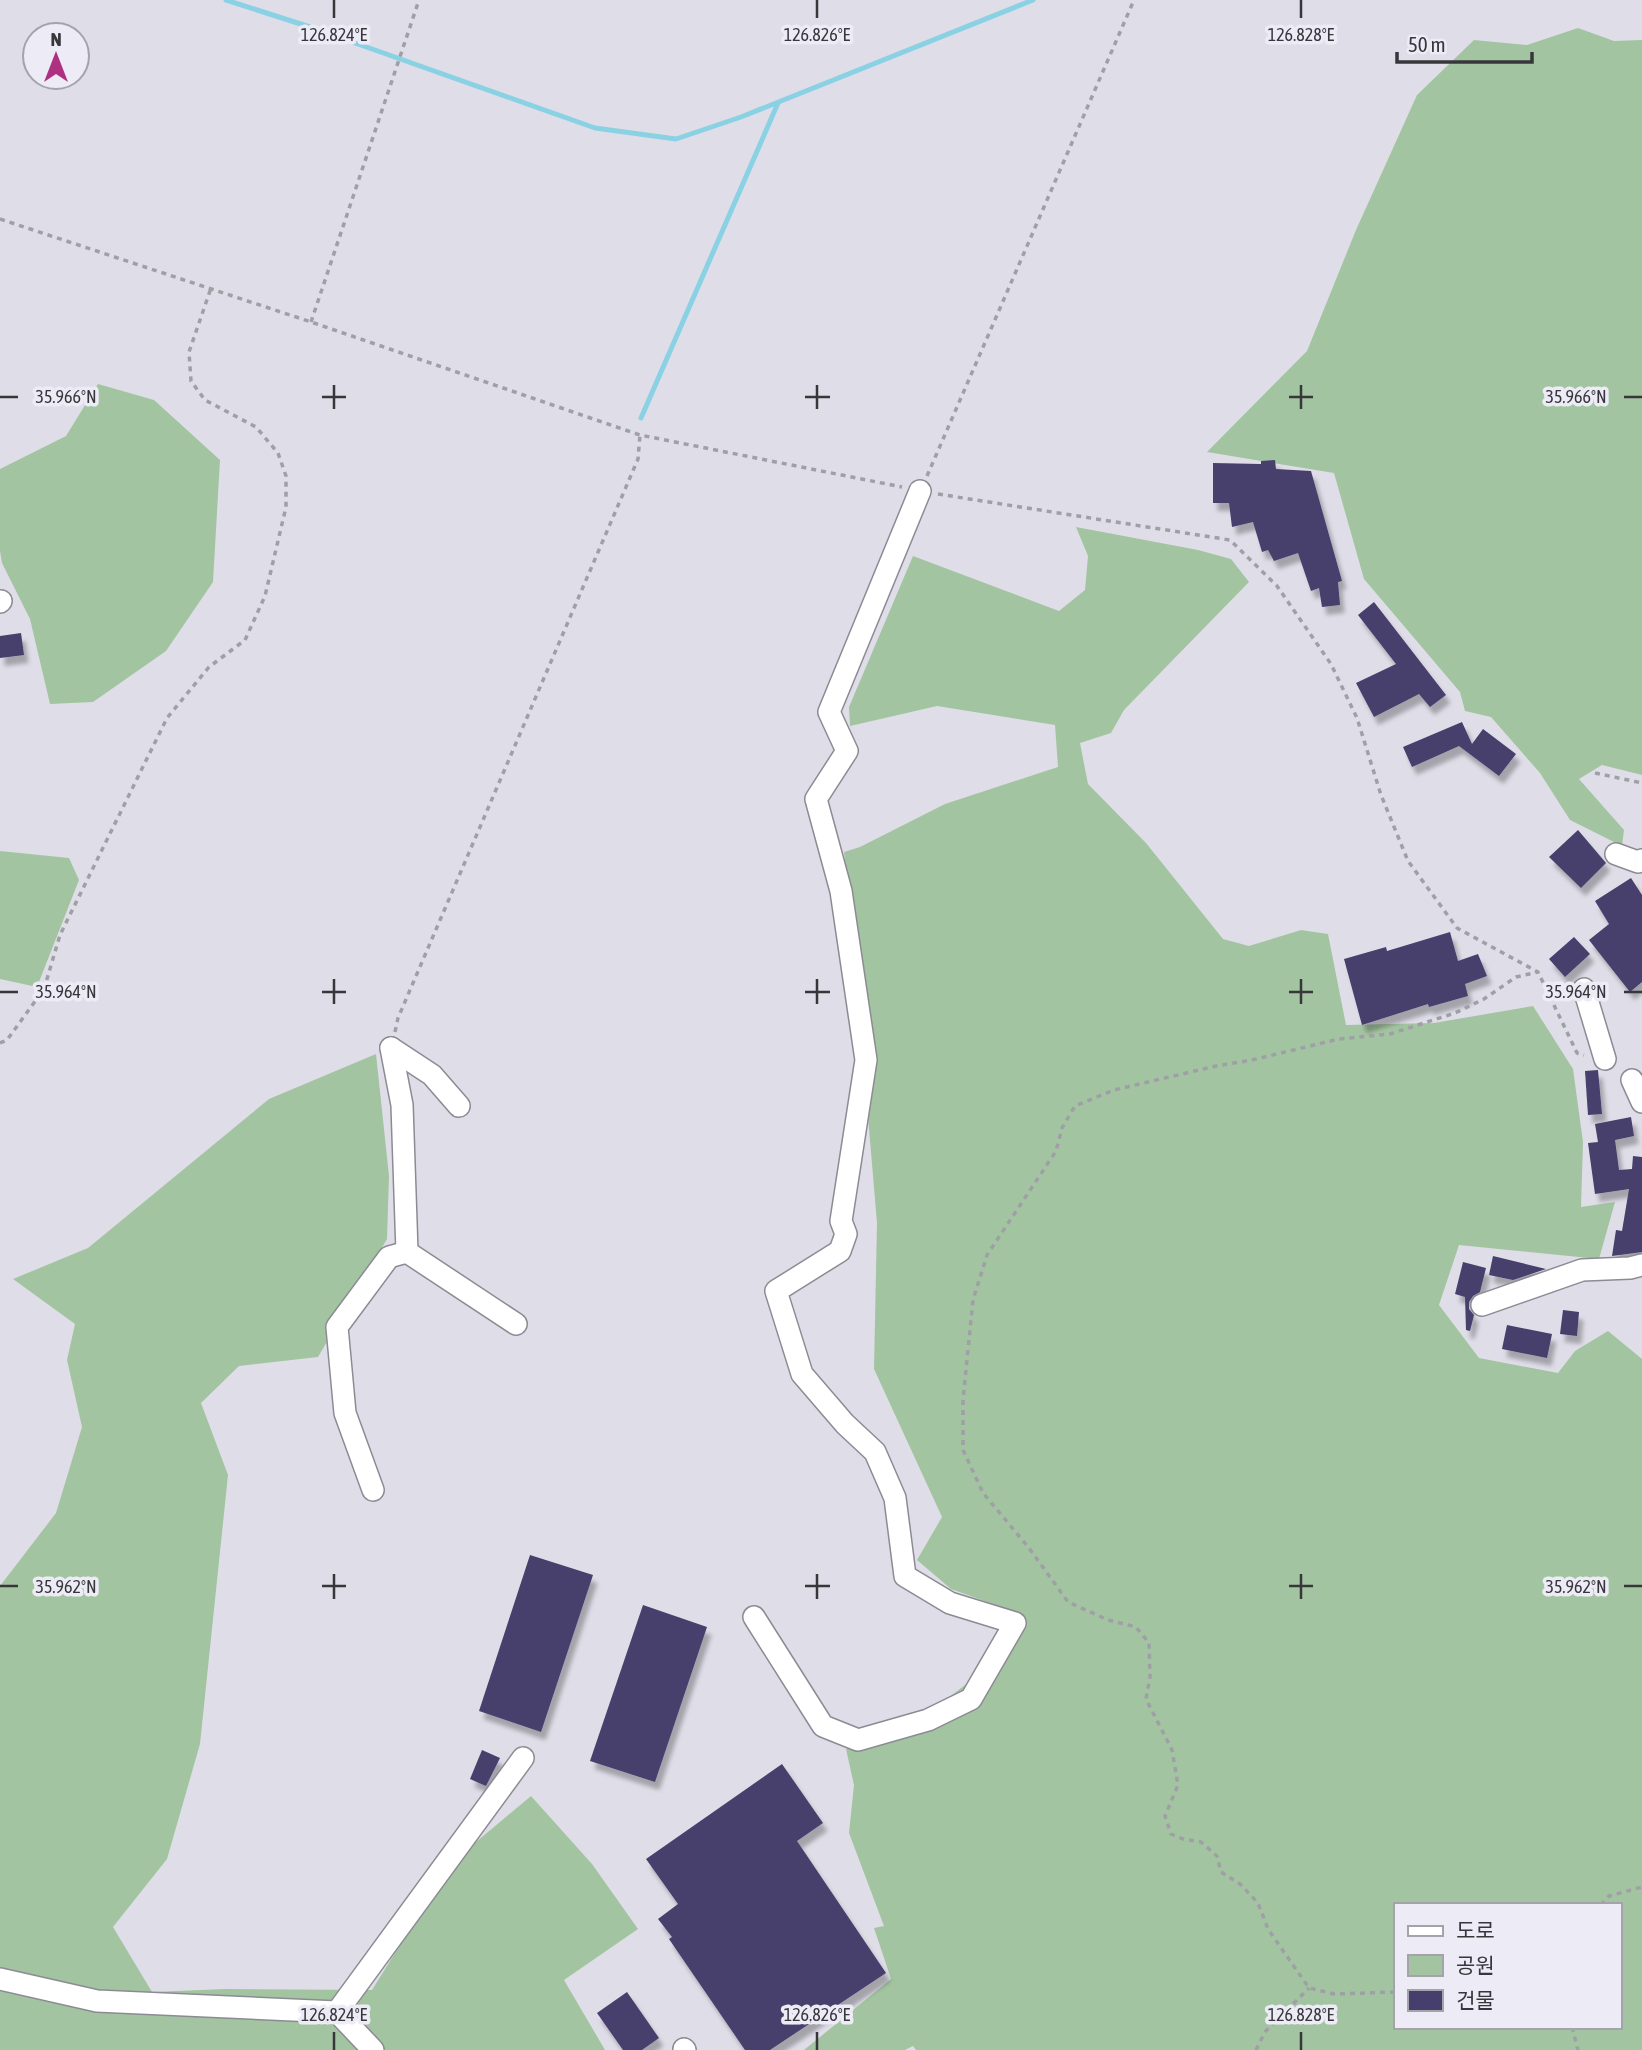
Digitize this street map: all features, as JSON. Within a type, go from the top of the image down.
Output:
[{"type":"lane","points":[[754,1617],[823,1726],[858,1740],[928,1720],[971,1699],[1015,1623],[950,1603],[905,1576],[895,1497],[874,1452],[845,1424],[802,1374],[776,1291],[840,1251],[846,1234],[841,1221],[866,1060],[841,891],[816,799],[848,751],[829,712],[920,491]]},
{"type":"lane","points":[[1616,854],[1638,862],[1642,860]]},
{"type":"lane","points":[[1584,989],[1605,1059]]},
{"type":"lane","points":[[391,1048],[432,1075],[459,1106]]},
{"type":"lane","points":[[391,1048],[402,1105],[407,1252]]},
{"type":"lane","points":[[1632,1080],[1642,1102]]},
{"type":"lane","points":[[373,1490],[345,1413],[337,1327],[389,1257],[407,1252],[516,1324]]},
{"type":"lane","points":[[1482,1305],[1582,1270],[1642,1265]]},
{"type":"lane","points":[[337,2012],[523,1758]]},
{"type":"lane","points":[[0,1979],[97,2001],[337,2012],[373,2050]]},
{"type":"path","points":[[311,322],[419,0]]},
{"type":"path","points":[[920,491],[1134,0]]},
{"type":"path","points":[[0,1043],[7,1040],[44,989],[60,935],[167,718],[209,667],[245,640],[265,596],[286,507],[286,476],[278,453],[256,427],[205,400],[191,381],[189,352],[211,288]]},
{"type":"path","points":[[391,1048],[398,1018],[638,459],[640,435]]},
{"type":"path","points":[[1595,773],[1642,783]]},
{"type":"path","points":[[1394,1992],[1334,1994],[1309,1988],[1268,1929],[1258,1903],[1240,1884],[1222,1872],[1217,1856],[1201,1842],[1171,1833],[1165,1816],[1178,1785],[1172,1750],[1146,1699],[1150,1677],[1149,1643],[1136,1627],[1108,1620],[1068,1602],[1029,1548],[983,1493],[964,1450],[963,1400],[973,1300],[987,1255],[1056,1151],[1062,1128],[1075,1106],[1114,1090],[1216,1066],[1339,1039],[1390,1034],[1455,1013],[1483,999],[1516,977],[1538,972]]},
{"type":"path","points":[[1603,1903],[1609,1896],[1642,1887]]},
{"type":"path","points":[[1256,2050],[1265,2032],[1309,1988]]},
{"type":"path","points":[[1573,2029],[1578,2050]]},
{"type":"green space","points":[[1578,28],[1614,41],[1642,40],[1642,775],[1602,765],[1579,779],[1624,830],[1622,846],[1570,820],[1540,773],[1491,717],[1465,711],[1460,692],[1364,579],[1334,473],[1207,452],[1307,351],[1356,230],[1417,95],[1474,40],[1527,45]]},
{"type":"green space","points":[[98,384],[154,400],[220,460],[213,582],[166,651],[93,702],[50,704],[30,619],[2,563],[0,469],[66,436]]},
{"type":"green space","points":[[1076,527],[1198,550],[1231,559],[1249,582],[1124,710],[1111,733],[1080,743],[1088,784],[1146,843],[1223,939],[1249,946],[1301,930],[1328,934],[1346,1025],[1434,1023],[1533,1006],[1573,1069],[1583,1142],[1581,1207],[1615,1202],[1599,1259],[1459,1245],[1439,1305],[1479,1358],[1558,1373],[1575,1351],[1608,1331],[1642,1359],[1642,2050],[916,2050],[913,2046],[905,2050],[804,2050],[891,1979],[874,1928],[884,1926],[849,1833],[854,1785],[846,1749],[902,1733],[990,1666],[1007,1609],[951,1589],[917,1560],[942,1517],[874,1369],[877,1223],[866,1093],[862,989],[844,852],[860,847],[945,804],[1058,767],[1055,725],[937,706],[850,726],[849,707],[913,556],[1059,611],[1085,590],[1088,556]]},
{"type":"green space","points":[[0,851],[69,858],[79,880],[37,987],[0,979]]},
{"type":"green space","points":[[376,1054],[389,1176],[387,1239],[318,1357],[239,1366],[201,1403],[228,1475],[200,1744],[167,1859],[113,1927],[152,1992],[225,1989],[372,1990],[451,1863],[531,1796],[592,1864],[638,1929],[564,1980],[605,2050],[0,2050],[0,1586],[56,1513],[82,1427],[67,1360],[75,1324],[13,1279],[88,1248],[269,1099]]},
{"type":"building","points":[[1275,460],[1276,469],[1311,471],[1342,581],[1338,582],[1340,605],[1322,607],[1319,588],[1311,591],[1298,553],[1274,561],[1268,550],[1262,552],[1253,522],[1232,527],[1229,503],[1213,503],[1213,463],[1261,464],[1261,461]]},
{"type":"building","points":[[1374,602],[1446,695],[1430,707],[1419,694],[1374,717],[1356,683],[1396,664],[1358,615]]},
{"type":"building","points":[[21,633],[24,655],[0,658],[0,636]]},
{"type":"building","points":[[1462,722],[1472,744],[1483,729],[1516,754],[1499,776],[1459,746],[1412,767],[1403,747]]},
{"type":"building","points":[[1578,830],[1606,863],[1581,888],[1549,857]]},
{"type":"building","points":[[1631,878],[1642,895],[1642,982],[1630,992],[1589,940],[1609,924],[1595,901]]},
{"type":"building","points":[[1450,932],[1458,961],[1478,954],[1487,976],[1465,984],[1468,996],[1429,1007],[1428,1004],[1362,1025],[1344,959],[1386,947],[1387,951]]},
{"type":"building","points":[[1574,937],[1590,954],[1565,977],[1549,959]]},
{"type":"building","points":[[1598,1070],[1602,1114],[1588,1115],[1585,1071]]},
{"type":"building","points":[[1631,1117],[1634,1136],[1615,1140],[1619,1170],[1632,1169],[1633,1156],[1642,1157],[1642,1252],[1612,1256],[1616,1230],[1622,1231],[1629,1189],[1595,1194],[1588,1143],[1598,1142],[1595,1124]]},
{"type":"building","points":[[1493,1256],[1546,1269],[1513,1280],[1489,1275]]},
{"type":"building","points":[[1463,1262],[1486,1268],[1480,1292],[1469,1302],[1469,1309],[1474,1315],[1470,1331],[1466,1330],[1465,1297],[1455,1294]]},
{"type":"building","points":[[1563,1310],[1579,1312],[1577,1336],[1560,1334]]},
{"type":"building","points":[[1507,1325],[1552,1334],[1547,1358],[1502,1349]]},
{"type":"building","points":[[530,1555],[593,1575],[541,1732],[479,1711]]},
{"type":"building","points":[[643,1605],[707,1627],[655,1782],[590,1761]]},
{"type":"building","points":[[482,1750],[500,1758],[486,1786],[470,1779]]},
{"type":"building","points":[[782,1764],[823,1823],[797,1841],[886,1973],[770,2050],[745,2050],[658,1919],[678,1904],[646,1859]]},
{"type":"building","points":[[627,1992],[659,2038],[642,2050],[623,2050],[597,2013]]},
{"type":"waterway","points":[[226,0],[595,128],[676,139],[741,117],[1033,0]]},
{"type":"waterway","points":[[641,418],[778,103]]}]
